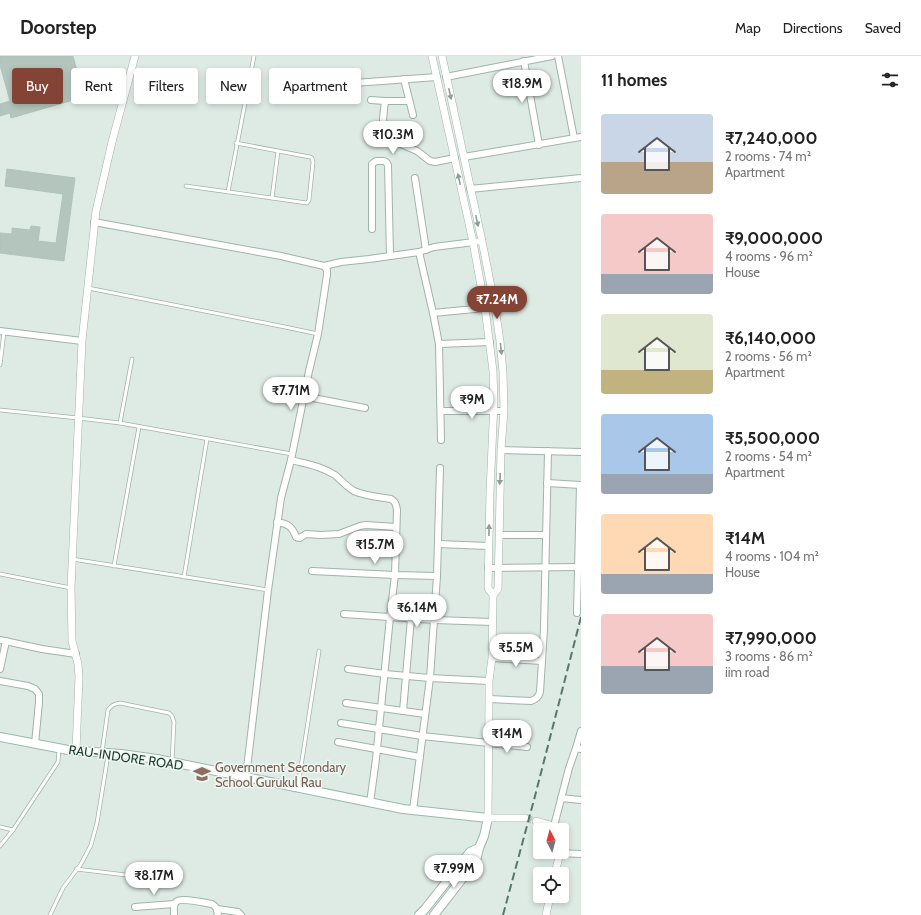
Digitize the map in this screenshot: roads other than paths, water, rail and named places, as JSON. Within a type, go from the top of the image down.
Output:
[{"type":"main road","name":"RAU-INDORE ROAD","points":[[0,737],[59,748],[157,759],[402,809],[488,818]]},
{"type":"main road","points":[[434,915],[476,861],[488,818]]},
{"type":"main road","points":[[419,915],[470,852],[479,848]]},
{"type":"street","points":[[76,750],[79,677],[71,630],[71,588],[82,341],[96,211],[112,142],[135,56]]},
{"type":"street","points":[[432,56],[473,242],[485,308],[493,371],[488,568],[488,588],[493,595],[492,658],[489,699],[488,818],[525,818]]},
{"type":"street","points":[[442,56],[495,307],[503,372],[504,411],[501,450],[498,589],[493,595]]},
{"type":"street","points":[[446,77],[552,56]]},
{"type":"street","points":[[464,157],[578,138],[558,56]]},
{"type":"street","points":[[524,61],[538,145]]},
{"type":"street","points":[[361,82],[437,77]]},
{"type":"street","points":[[404,79],[413,115]]},
{"type":"street","points":[[371,100],[409,101]]},
{"type":"street","points":[[384,101],[383,129],[384,135],[387,138],[417,151],[430,161],[435,162],[455,158]]},
{"type":"street","points":[[372,229],[372,164],[376,161],[384,161],[388,166],[390,256]]},
{"type":"street","points":[[415,178],[426,250]]},
{"type":"street","points":[[470,189],[581,178]]},
{"type":"street","points":[[94,222],[281,256],[324,266],[342,262],[419,252],[434,247],[482,241]]},
{"type":"street","points":[[419,252],[439,344],[441,440]]},
{"type":"street","points":[[246,777],[280,498],[291,457],[303,396],[318,334],[327,275],[324,266]]},
{"type":"street","points":[[433,313],[485,308]]},
{"type":"street","points":[[2,331],[82,341]]},
{"type":"street","points":[[439,344],[490,342]]},
{"type":"street","points":[[303,396],[365,408]]},
{"type":"street","points":[[441,411],[504,411]]},
{"type":"street","points":[[501,450],[581,452]]},
{"type":"street","points":[[489,699],[531,701],[536,699],[540,692],[544,629],[548,451]]},
{"type":"street","points":[[291,457],[319,467],[337,476],[353,490],[361,494],[394,501],[396,504],[395,575],[370,803]]},
{"type":"street","points":[[413,810],[430,678],[437,576],[440,468]]},
{"type":"street","points":[[547,483],[581,485],[577,613]]},
{"type":"street","points":[[277,522],[289,526],[293,530],[296,537],[300,538],[306,534],[339,534],[360,526],[396,526]]},
{"type":"street","points":[[500,535],[546,535]]},
{"type":"street","points":[[438,544],[489,546]]},
{"type":"street","points":[[488,568],[578,567]]},
{"type":"street","points":[[312,570],[437,576]]},
{"type":"street","points":[[344,614],[492,622]]},
{"type":"street","points":[[403,711],[411,618]]},
{"type":"street","points":[[0,669],[3,641],[76,654]]},
{"type":"street","points":[[492,658],[542,660]]},
{"type":"street","points":[[348,669],[406,676],[490,681]]},
{"type":"street","points":[[0,681],[28,686],[35,689],[39,694],[36,744]]},
{"type":"street","points":[[346,703],[425,714]]},
{"type":"street","points":[[341,722],[422,736],[526,747]]},
{"type":"street","points":[[558,823],[561,798],[570,768],[579,748],[581,731]]},
{"type":"street","points":[[338,742],[420,756]]},
{"type":"street","points":[[561,798],[581,800]]},
{"type":"street","points":[[536,821],[542,823]]},
{"type":"street","points":[[569,853],[581,854]]},
{"type":"street","points":[[135,907],[174,904],[177,901],[182,900],[212,904],[218,912],[238,912],[241,915]]},
{"type":"street","points":[[546,915],[549,903]]},
{"type":"street","points":[[174,904],[174,915]]},
{"type":"lane","points":[[228,192],[236,143],[254,56]]},
{"type":"lane","points":[[186,186],[307,203],[309,200],[313,162],[312,158],[236,143]]},
{"type":"lane","points":[[272,198],[278,151]]},
{"type":"lane","points":[[87,288],[318,334]]},
{"type":"lane","points":[[0,365],[2,331]]},
{"type":"lane","points":[[120,424],[132,359]]},
{"type":"lane","points":[[0,410],[78,418],[140,427],[207,439],[291,457]]},
{"type":"lane","points":[[114,566],[140,427]]},
{"type":"lane","points":[[184,578],[207,439]]},
{"type":"lane","points":[[72,559],[184,578],[268,590]]},
{"type":"lane","points":[[0,574],[71,588]]},
{"type":"lane","points":[[298,788],[319,651]]},
{"type":"lane","points":[[50,915],[63,888],[87,853],[94,835],[103,793],[108,710],[111,706],[120,703],[169,713],[174,722],[172,762]]},
{"type":"lane","points":[[0,846],[13,830],[58,762],[59,748]]},
{"type":"lane","points":[[0,827],[13,830]]},
{"type":"lane","points":[[76,869],[168,880]]},
{"type":"tunnel","points":[[525,818],[536,821]]},
{"type":"railway","points":[[503,915],[581,617]]},
{"type":"place","name":"Government Secondary School Gurukul Rau","points":[[202,774]]}]
